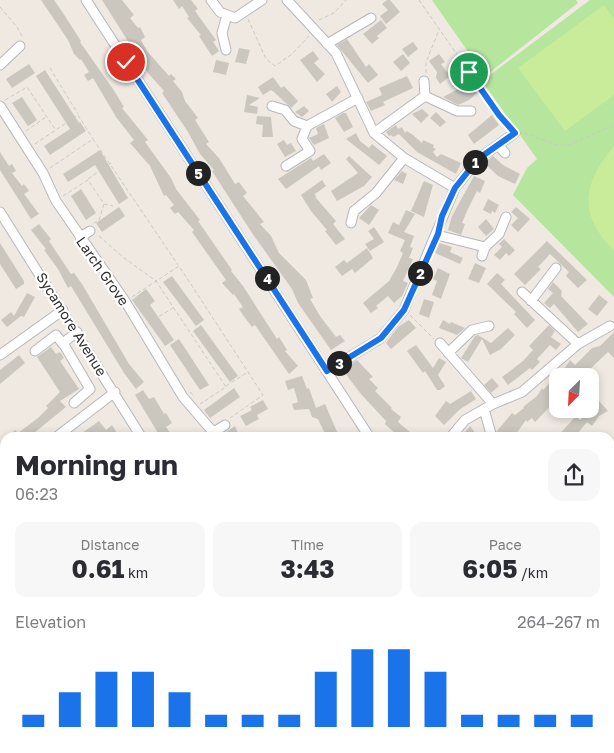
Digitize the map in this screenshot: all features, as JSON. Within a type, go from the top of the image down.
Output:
[{"type":"street","points":[[86,0],[365,432]]},
{"type":"street","points":[[211,0],[220,12],[235,18],[262,0]]},
{"type":"street","points":[[287,0],[336,53],[374,133],[404,158],[455,188]]},
{"type":"street","points":[[226,50],[222,33],[227,15]]},
{"type":"street","points":[[327,44],[371,18]]},
{"type":"street","points":[[0,66],[20,46]]},
{"type":"street","points":[[424,81],[425,96]]},
{"type":"street","points":[[425,96],[457,111],[471,111]]},
{"type":"street","points":[[374,133],[425,96]]},
{"type":"street","points":[[286,166],[310,151],[302,139],[307,126],[358,98]]},
{"type":"street","name":"Larch Grove","points":[[0,105],[43,172],[56,201],[142,327],[183,397],[216,431]]},
{"type":"street","points":[[272,106],[285,110],[294,121],[307,126]]},
{"type":"street","points":[[327,371],[381,338],[404,310],[438,234],[442,216],[455,188],[478,159],[515,133]]},
{"type":"street","points":[[498,145],[505,153]]},
{"type":"street","points":[[351,223],[354,211],[376,194],[404,158]]},
{"type":"street","name":"Sycamore Avenue","points":[[0,212],[138,432]]},
{"type":"street","points":[[438,234],[483,251],[499,234],[506,218]]},
{"type":"street","points":[[80,237],[92,229]]},
{"type":"street","points":[[531,301],[556,268]]},
{"type":"street","points":[[522,292],[578,344]]},
{"type":"street","points":[[0,355],[63,310]]},
{"type":"street","points":[[448,353],[472,330],[489,326]]},
{"type":"street","points":[[455,432],[465,420],[488,407],[522,392],[578,344],[610,326]]},
{"type":"street","points":[[63,344],[77,332]]},
{"type":"street","points":[[35,351],[56,335],[63,344],[90,390],[74,403]]},
{"type":"street","points":[[440,343],[488,407],[491,432]]},
{"type":"street","points":[[63,432],[115,392]]},
{"type":"path","points":[[245,12],[266,59],[274,66],[292,54],[314,29],[334,13],[346,0]]},
{"type":"path","points":[[419,0],[499,115],[515,133],[530,134],[557,145],[569,145],[614,125]]},
{"type":"path","points":[[0,7],[17,26],[25,41],[20,46]]},
{"type":"path","points":[[424,81],[426,62],[440,29]]},
{"type":"path","points":[[50,68],[80,113],[78,115],[93,139],[263,395],[218,426],[216,431]]},
{"type":"path","points":[[0,105],[27,87],[55,130]]},
{"type":"path","points":[[35,144],[78,115]]},
{"type":"path","points":[[19,136],[46,117]]},
{"type":"path","points":[[43,172],[93,139]]},
{"type":"path","points":[[56,201],[111,164]]},
{"type":"path","points":[[88,180],[104,204],[113,206]]},
{"type":"path","points":[[104,204],[99,220],[92,229],[118,253],[156,280],[226,387]]},
{"type":"path","points":[[125,302],[179,266]]},
{"type":"path","points":[[142,327],[173,308]]},
{"type":"path","points":[[404,310],[440,343]]},
{"type":"path","points":[[200,404],[248,372]]},
{"type":"path","points":[[183,397],[191,391],[196,397]]},
{"type":"green space","points":[[432,0],[576,0],[578,3],[485,76]]},
{"type":"green space","points":[[590,0],[614,0],[614,297],[513,195],[527,168],[537,159],[482,81]]},
{"type":"green space","points":[[604,5],[614,19],[614,95],[565,131],[518,68]]},
{"type":"green space","points":[[614,146],[614,251],[594,224],[588,199],[595,173]]},
{"type":"building","points":[[41,0],[54,0],[80,42],[113,89],[124,107],[122,108],[148,140],[145,142],[171,178],[176,189],[200,220],[198,221],[277,339],[279,337],[287,350],[285,351],[298,366],[289,374],[255,325],[252,327],[239,309],[243,307],[234,294],[222,283],[226,280],[192,232],[194,230],[178,212],[175,214],[170,208],[174,205],[166,195],[164,196],[150,166],[130,143],[134,140],[116,117],[93,78],[88,81],[84,75],[89,72],[81,59],[74,54],[68,40]]},
{"type":"building","points":[[102,0],[122,0],[134,15],[130,18],[138,28],[140,27],[145,37],[141,40],[147,51],[169,76],[171,74],[176,79],[173,81],[198,118],[195,120],[209,142],[206,144],[219,158],[235,184],[239,182],[247,193],[243,196],[264,222],[260,224],[271,236],[279,253],[306,280],[313,298],[310,299],[320,316],[336,337],[340,335],[345,341],[331,350],[298,303],[292,289],[252,233],[212,171],[214,170],[200,154],[162,93],[164,91],[148,73]]},
{"type":"building","points":[[173,0],[191,0],[198,9],[195,11],[216,40],[213,42],[219,51],[212,56],[199,36],[201,35],[187,18],[189,17],[182,6],[179,9]]},
{"type":"building","points":[[390,0],[400,12],[386,24],[380,16],[388,10],[382,4]]},
{"type":"building","points":[[381,20],[387,28],[377,36],[379,38],[372,44],[363,34]]},
{"type":"building","points":[[347,39],[366,67],[369,64],[378,75],[368,83],[337,45]]},
{"type":"building","points":[[413,42],[418,49],[408,57],[402,49]]},
{"type":"building","points":[[239,48],[250,50],[246,64],[235,62]]},
{"type":"building","points":[[313,51],[319,59],[314,63],[325,74],[317,82],[300,60]]},
{"type":"building","points":[[403,54],[410,63],[401,71],[393,62]]},
{"type":"building","points":[[439,54],[445,62],[441,64],[450,76],[440,84],[436,78],[437,72],[429,61]]},
{"type":"building","points":[[216,60],[229,63],[226,75],[213,72]]},
{"type":"building","points":[[29,64],[35,73],[12,88],[6,79]]},
{"type":"building","points":[[45,70],[86,131],[50,155],[44,146],[70,129],[36,76]]},
{"type":"building","points":[[407,76],[413,88],[383,102],[385,105],[371,111],[366,102],[382,95],[379,88]]},
{"type":"building","points":[[273,77],[281,88],[284,86],[298,101],[291,108],[271,90],[263,95],[258,87]]},
{"type":"building","points":[[468,83],[477,93],[469,100],[458,105],[443,97],[458,89],[459,91]]},
{"type":"building","points":[[337,86],[341,92],[332,102],[326,94]]},
{"type":"building","points":[[247,95],[260,98],[249,105],[258,107],[257,114],[244,112]]},
{"type":"building","points":[[22,97],[37,120],[28,126],[12,103]]},
{"type":"building","points":[[304,106],[309,111],[302,117],[295,112]]},
{"type":"building","points":[[422,109],[429,115],[421,123],[412,114]]},
{"type":"building","points":[[436,112],[446,122],[440,127],[430,118]]},
{"type":"building","points":[[346,113],[353,127],[344,132],[335,118]]},
{"type":"building","points":[[492,115],[499,125],[474,144],[468,135]]},
{"type":"building","points":[[257,116],[271,117],[273,137],[262,137],[263,125],[256,124]]},
{"type":"building","points":[[324,124],[329,138],[314,145],[309,138],[318,134],[316,128]]},
{"type":"building","points":[[396,125],[398,129],[402,127],[405,133],[407,131],[422,143],[423,140],[434,145],[433,148],[436,149],[433,152],[437,157],[441,154],[461,163],[456,174],[417,152],[399,134],[393,137],[389,136],[386,132]]},
{"type":"building","points":[[356,133],[360,141],[369,148],[372,144],[387,156],[379,165],[346,139]]},
{"type":"building","points":[[284,140],[287,145],[291,143],[296,151],[285,157],[277,144]]},
{"type":"building","points":[[100,150],[128,198],[119,204],[95,165],[68,182],[63,174]]},
{"type":"building","points":[[0,152],[9,166],[12,164],[16,171],[12,173],[22,186],[24,184],[29,191],[24,194],[39,214],[31,219],[0,170]]},
{"type":"building","points":[[324,154],[331,163],[321,170],[319,166],[286,189],[278,179],[311,158],[313,161]]},
{"type":"building","points":[[349,156],[372,177],[364,186],[337,201],[331,191],[358,173],[346,159]]},
{"type":"building","points":[[493,156],[503,165],[520,174],[515,184],[498,176],[484,163]]},
{"type":"building","points":[[402,171],[407,174],[403,184],[394,180]]},
{"type":"building","points":[[474,176],[485,181],[480,193],[477,191],[467,211],[462,223],[465,224],[461,235],[448,230],[452,216]]},
{"type":"building","points":[[322,180],[326,186],[315,194],[316,198],[336,221],[333,224],[345,239],[336,245],[301,195]]},
{"type":"building","points":[[424,181],[433,185],[424,217],[411,211]]},
{"type":"building","points":[[81,189],[96,213],[86,220],[71,196]]},
{"type":"building","points":[[488,199],[499,205],[495,213],[492,211],[491,214],[483,210]]},
{"type":"building","points":[[371,205],[379,210],[369,225],[359,218]]},
{"type":"building","points":[[119,207],[125,216],[102,232],[96,223]]},
{"type":"building","points":[[516,207],[530,219],[518,232],[511,225],[518,218],[511,212]]},
{"type":"building","points":[[406,210],[415,214],[404,232],[414,236],[410,247],[413,248],[409,258],[413,259],[403,281],[408,283],[402,296],[394,303],[388,296],[371,313],[363,303],[389,281],[403,253],[400,251],[405,240],[388,233],[393,222],[399,225]]},
{"type":"building","points":[[486,219],[494,229],[486,236],[478,227]]},
{"type":"building","points":[[39,224],[51,239],[49,241],[71,274],[74,273],[82,284],[129,364],[144,382],[136,389],[124,373],[71,286],[68,288],[58,269],[44,250],[46,249],[31,230]]},
{"type":"building","points":[[374,227],[384,242],[370,251],[365,244],[374,239],[368,231]]},
{"type":"building","points":[[504,239],[515,250],[509,256],[506,253],[500,260],[494,255],[502,247],[499,244]]},
{"type":"building","points":[[547,241],[587,280],[578,288],[566,276],[569,272],[550,254],[538,267],[541,269],[525,285],[514,274]]},
{"type":"building","points":[[0,243],[24,281],[24,284],[16,289],[0,264]]},
{"type":"building","points":[[439,243],[452,247],[450,252],[463,258],[460,264],[435,253]]},
{"type":"building","points":[[367,248],[373,258],[355,273],[352,269],[342,276],[335,267],[344,260],[347,263]]},
{"type":"building","points":[[475,263],[486,268],[479,283],[468,279]]},
{"type":"building","points":[[438,268],[450,274],[441,299],[432,295],[437,281],[433,279]]},
{"type":"building","points":[[497,273],[505,280],[501,284],[535,320],[527,328],[514,314],[516,312],[487,284]]},
{"type":"building","points":[[172,276],[204,320],[196,326],[163,282]]},
{"type":"building","points":[[553,282],[562,291],[561,296],[588,324],[578,332],[554,304],[550,308],[544,303],[553,293],[548,289]]},
{"type":"building","points":[[146,289],[155,301],[150,305],[174,340],[165,346],[132,300]]},
{"type":"building","points":[[27,293],[35,297],[24,317],[21,316],[7,327],[1,320],[11,312],[14,316]]},
{"type":"building","points":[[599,295],[608,302],[597,316],[588,309]]},
{"type":"building","points":[[424,299],[434,302],[429,318],[419,314]]},
{"type":"building","points":[[409,320],[416,328],[391,349],[386,343],[398,327]]},
{"type":"building","points":[[443,320],[465,328],[457,335],[439,328]]},
{"type":"building","points":[[201,325],[238,376],[230,382],[193,331]]},
{"type":"building","points":[[549,325],[555,331],[551,337],[561,344],[556,350],[550,345],[537,359],[540,362],[532,370],[530,368],[508,385],[502,377],[523,361],[533,350],[529,346]]},
{"type":"building","points":[[508,328],[515,335],[501,349],[490,355],[482,339],[468,362],[461,358],[475,336],[478,335],[491,343]]},
{"type":"building","points":[[614,332],[614,358],[608,352],[591,368],[565,368],[570,360],[575,365],[592,348],[600,346]]},
{"type":"building","points":[[179,339],[209,385],[200,390],[170,345]]},
{"type":"building","points":[[416,345],[433,368],[439,358],[446,362],[438,375],[445,386],[440,390],[437,390],[425,371],[423,373],[407,351]]},
{"type":"building","points":[[51,347],[56,354],[60,352],[64,358],[60,361],[79,389],[60,401],[66,407],[35,432],[19,432],[38,418],[48,408],[46,406],[60,392],[37,357]]},
{"type":"building","points":[[19,355],[25,363],[0,384],[0,370]]},
{"type":"building","points":[[357,360],[373,377],[369,379],[378,388],[375,391],[401,417],[398,422],[410,432],[394,432],[385,424],[386,421],[360,393],[342,369]]},
{"type":"building","points":[[302,376],[307,389],[309,388],[316,408],[325,404],[337,432],[324,432],[318,419],[312,417],[309,409],[294,410],[292,404],[298,402],[294,388],[288,390],[285,381]]},
{"type":"building","points":[[492,378],[499,386],[491,393],[484,385]]},
{"type":"building","points":[[549,384],[549,407],[535,422],[532,418],[527,422],[526,420],[517,432],[498,432],[512,413],[515,415],[537,396],[542,388],[543,390]]},
{"type":"building","points":[[234,388],[240,397],[210,418],[204,410]]},
{"type":"building","points":[[143,390],[149,399],[154,397],[172,423],[166,427],[170,432],[157,432],[135,395]]},
{"type":"building","points":[[471,391],[476,399],[459,410],[444,425],[435,416],[446,401],[450,404]]},
{"type":"building","points":[[263,400],[268,409],[257,415],[259,419],[246,426],[240,416],[252,410],[250,407]]},
{"type":"building","points":[[599,401],[608,411],[599,416]]},
{"type":"building","points":[[574,418],[580,420],[582,418],[598,418],[592,426],[587,422],[579,432],[561,432]]},
{"type":"building","points":[[99,421],[106,430],[112,425],[116,432],[83,432]]},
{"type":"building","points":[[235,426],[238,432],[226,432]]},
{"type":"building","points":[[470,426],[474,432],[465,432]]},
{"type":"route","points":[[126,62],[327,371],[381,338],[404,310],[438,234],[442,216],[455,188],[478,159],[515,133],[499,115],[469,72]]}]
